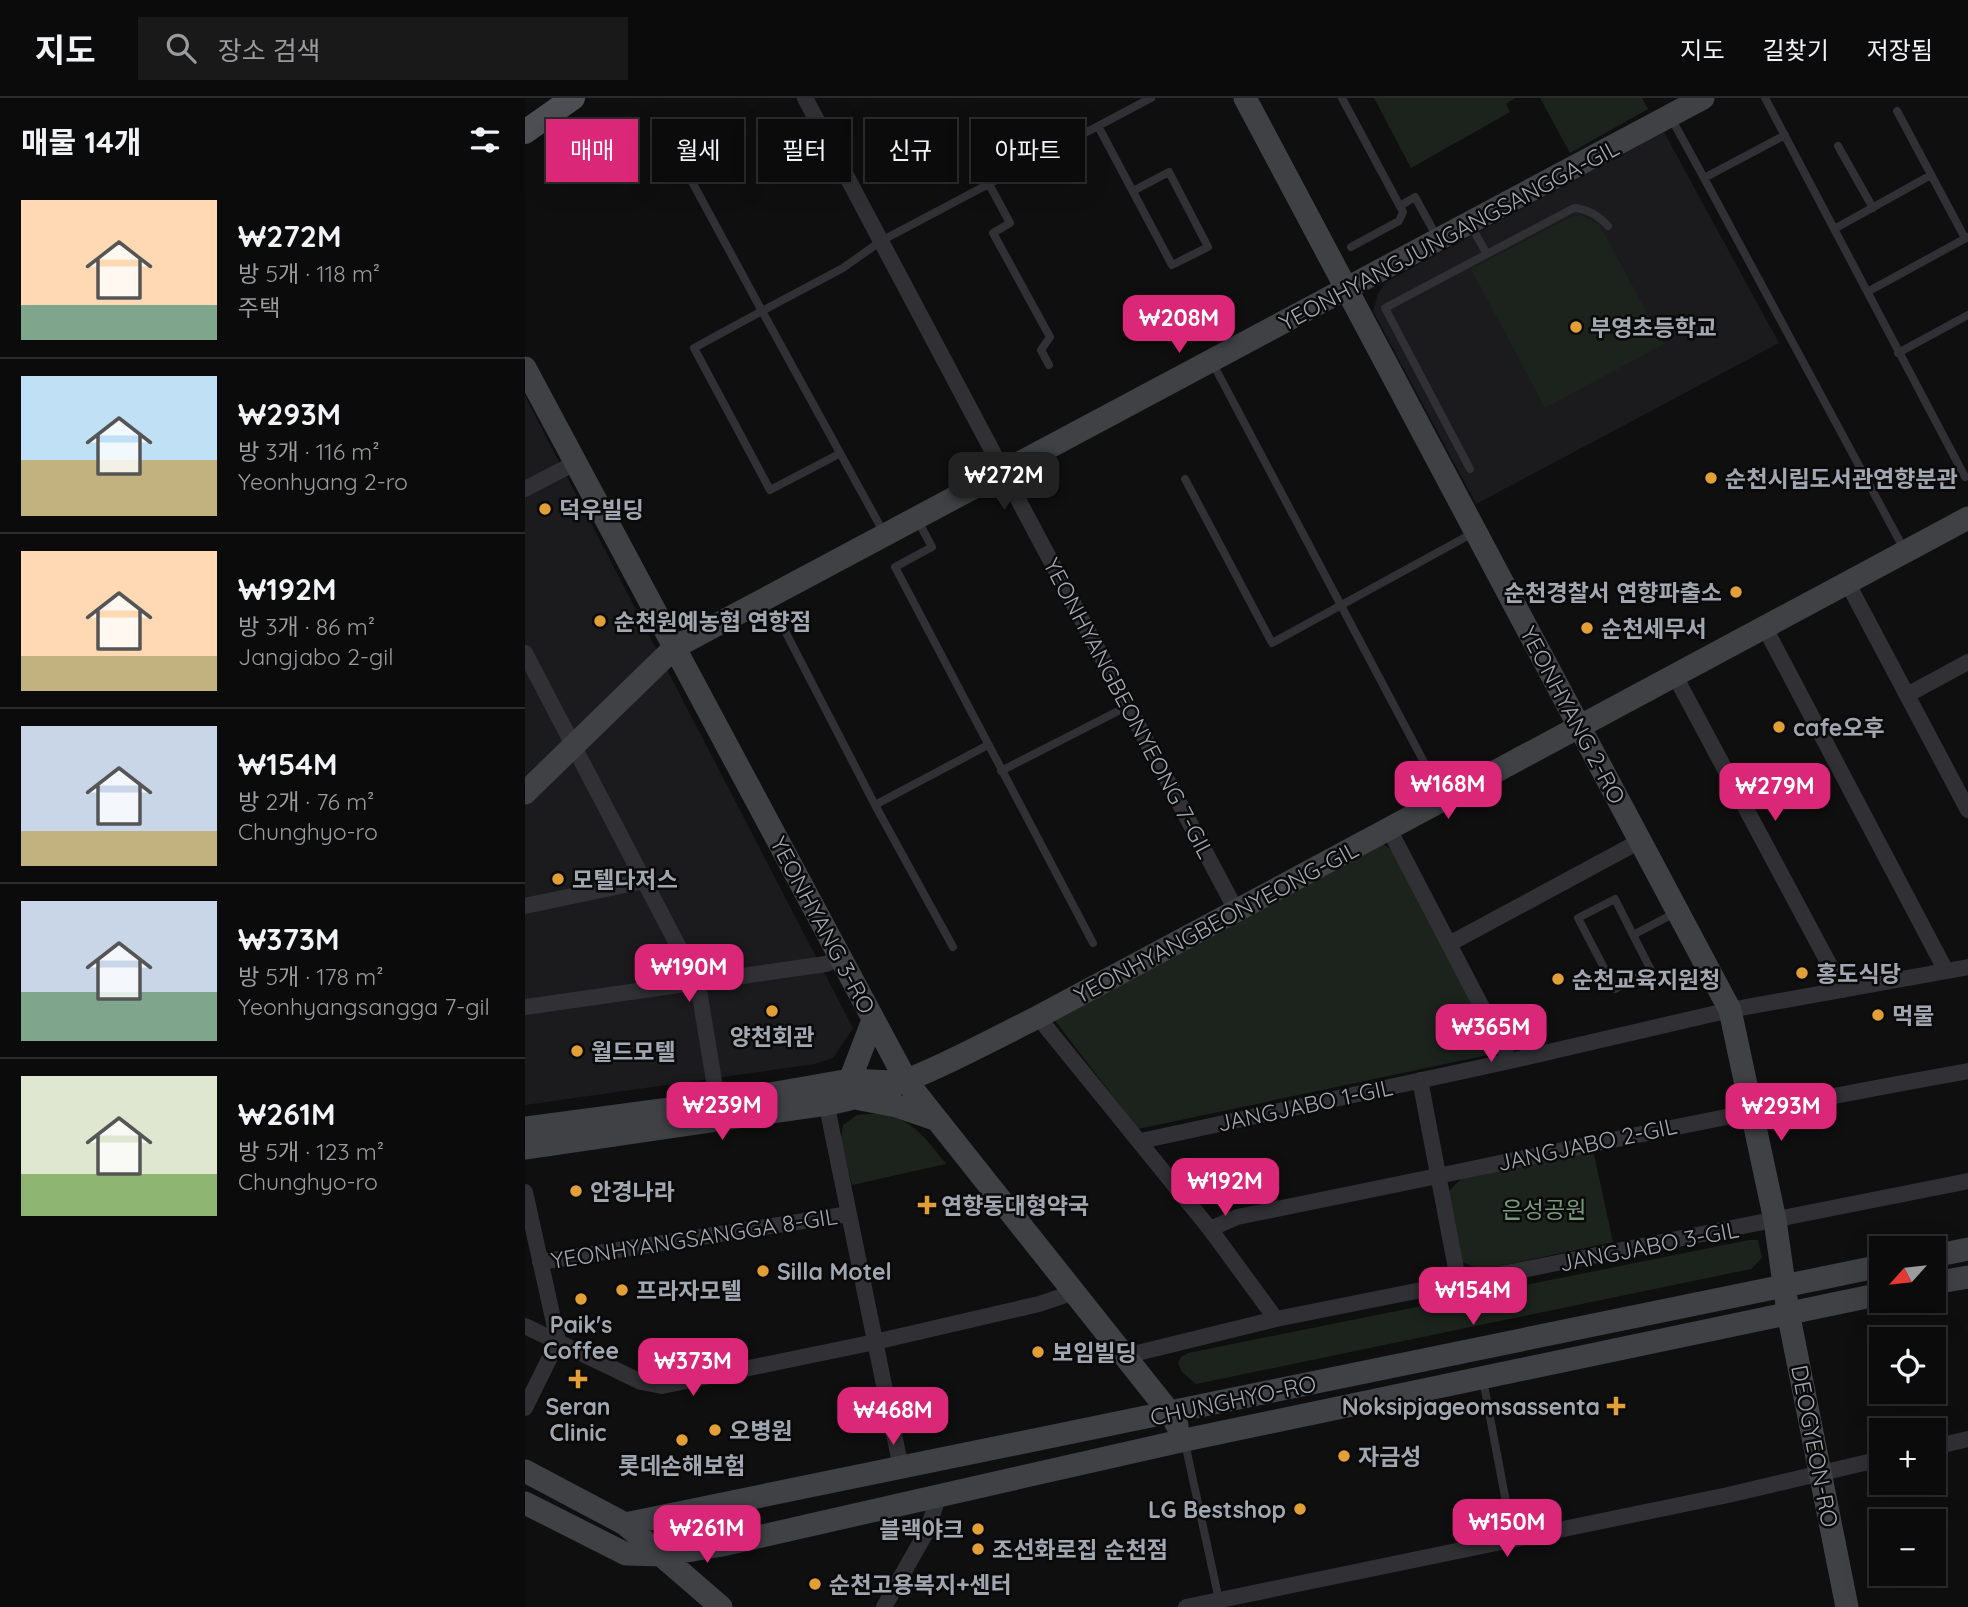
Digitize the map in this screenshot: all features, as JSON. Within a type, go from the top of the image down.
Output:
[{"type":"main road","points":[[525,132],[573,98]]},
{"type":"street","name":"YEONHYANGBEONYEONG 7-GIL","points":[[805,98],[1236,909]]},
{"type":"street","name":"YEONHYANG 2-RO","points":[[1245,98],[1730,1010],[1775,1220],[1785,1284]]},
{"type":"street","name":"YEONHYANGJUNGANGSANGGA-GIL","points":[[525,793],[675,647],[1703,98]]},
{"type":"street","name":"YEONHYANG 3-RO","points":[[525,368],[907,1082],[932,1118],[1170,1413],[1185,1440]]},
{"type":"street","points":[[525,489],[575,463]]},
{"type":"street","name":"YEONHYANGBEONYEONG-GIL","points":[[525,1148],[719,1112],[907,1082],[1038,1017],[1968,518]]},
{"type":"street","points":[[1847,582],[1907,695],[1963,786],[1968,810]]},
{"type":"street","points":[[1764,626],[1946,971]]},
{"type":"street","points":[[525,653],[698,984],[719,1112]]},
{"type":"street","points":[[1907,695],[1968,662]]},
{"type":"street","points":[[1674,674],[1843,990]]},
{"type":"street","points":[[1389,830],[1510,1061]]},
{"type":"street","points":[[1448,944],[1640,841]]},
{"type":"street","points":[[525,906],[644,881]]},
{"type":"street","points":[[525,1007],[826,964],[841,957]]},
{"type":"street","points":[[1730,1010],[1968,967]]},
{"type":"street","name":"JANGJABO 1-GIL","points":[[1141,1141],[1730,1010]]},
{"type":"street","points":[[1038,1017],[1141,1141],[1276,1319]]},
{"type":"street","points":[[873,1020],[853,1089],[932,1118]]},
{"type":"street","name":"JANGJABO 2-GIL","points":[[1210,1229],[1237,1217],[1439,1174],[1752,1110],[1968,1071]]},
{"type":"street","points":[[1420,1080],[1459,1284]]},
{"type":"street","name":"YEONHYANGSANGGA 8-GIL","points":[[825,1096],[901,1468]]},
{"type":"street","name":"YEONHYANGBEONYEONG-GIL","points":[[525,1128],[719,1112]]},
{"type":"street","name":"JANGJABO 3-GIL","points":[[1125,1356],[1276,1319],[1968,1181]]},
{"type":"street","name":"YEONHYANGSANGGA 8-GIL","points":[[525,1192],[558,1341]]},
{"type":"street","name":"YEONHYANGSANGGA 8-GIL","points":[[540,1262],[849,1214]]},
{"type":"street","points":[[1946,1254],[1968,1249]]},
{"type":"street","name":"CHUNGHYO-RO","points":[[625,1524],[1869,1268]]},
{"type":"street","points":[[1946,1281],[1968,1277]]},
{"type":"street","name":"DEOGYEON-RO","points":[[1785,1284],[1788,1312],[1847,1607]]},
{"type":"street","points":[[525,1326],[641,1382],[662,1386],[875,1342],[1039,1304],[1072,1293]]},
{"type":"street","name":"CHUNGHYO-RO","points":[[525,1503],[627,1554],[663,1555],[722,1545],[1185,1440],[1869,1296]]},
{"type":"street","points":[[525,1408],[558,1341]]},
{"type":"street","points":[[1946,1444],[1968,1439]]},
{"type":"street","points":[[1185,1607],[1869,1462]]},
{"type":"street","points":[[525,1471],[625,1524],[721,1607]]},
{"type":"street","points":[[884,1607],[928,1529],[939,1494]]},
{"type":"street","points":[[704,1591],[699,1570],[702,1562],[722,1545]]},
{"type":"lane","points":[[839,454],[770,490],[694,348],[843,268],[881,241],[1150,98]]},
{"type":"lane","points":[[1342,98],[1403,212],[1399,221],[1350,247]]},
{"type":"lane","points":[[1765,98],[1836,228],[1898,353],[1965,477]]},
{"type":"lane","points":[[1869,291],[1967,238],[1897,111]]},
{"type":"lane","points":[[1670,116],[1905,551]]},
{"type":"lane","points":[[1098,126],[1172,265],[1208,247],[1168,172],[1133,191]]},
{"type":"lane","points":[[1704,178],[1785,135]]},
{"type":"lane","points":[[1838,146],[1873,208]]},
{"type":"lane","points":[[1836,228],[1931,175]]},
{"type":"lane","points":[[692,182],[885,535]]},
{"type":"lane","points":[[989,184],[1010,223],[993,233],[1050,337],[1041,350],[1049,365]]},
{"type":"lane","points":[[1399,206],[1415,197],[1438,240]]},
{"type":"lane","points":[[1471,469],[1385,308],[1574,208],[1598,216],[1608,226]]},
{"type":"lane","points":[[1470,223],[1487,254]]},
{"type":"lane","points":[[1898,353],[1968,315]]},
{"type":"lane","points":[[1212,362],[1444,798]]},
{"type":"lane","points":[[1185,479],[1272,643],[1476,532]]},
{"type":"lane","points":[[917,518],[932,547],[895,567],[1093,943]]},
{"type":"lane","points":[[784,629],[875,805],[953,947]]},
{"type":"lane","points":[[1001,771],[1128,706]]},
{"type":"lane","points":[[875,805],[988,745]]},
{"type":"lane","points":[[1615,899],[1633,935],[1651,970],[1615,989],[1579,918],[1615,899]]},
{"type":"lane","points":[[1633,935],[1677,912]]},
{"type":"lane","points":[[1482,1377],[1513,1539]]},
{"type":"lane","points":[[1185,1440],[1219,1600]]},
{"type":"shaded area","name":"부영초등학교","points":[[1664,132],[1779,343],[1476,504],[1373,311],[1378,294],[1386,282]]},
{"type":"shaded area","points":[[525,396],[853,1028],[833,1058],[815,1064],[525,1105]]},
{"type":"green space","points":[[1374,98],[1515,98],[1506,104],[1510,112],[1411,168]]},
{"type":"green space","points":[[1540,98],[1642,98],[1648,109],[1570,153]]},
{"type":"green space","points":[[1580,215],[1599,224],[1664,344],[1545,408],[1471,269],[1568,218]]},
{"type":"green space","points":[[1380,843],[1395,851],[1497,1053],[1138,1129],[1053,1018]]},
{"type":"green space","points":[[884,1113],[912,1126],[946,1164],[852,1185],[841,1140],[843,1125],[857,1115]]},
{"type":"green space","name":"은성공원","points":[[1593,1150],[1613,1242],[1481,1270],[1460,1261],[1447,1193],[1462,1178]]},
{"type":"green space","points":[[1758,1240],[1762,1258],[1751,1269],[1196,1384],[1182,1372],[1178,1363],[1181,1357],[1188,1353]]},
{"type":"place","name":"부영초등학교","points":[[1576,327]]},
{"type":"place","name":"순천시립도서관연향분관","points":[[1711,478]]},
{"type":"place","name":"덕우빌딩","points":[[545,509]]},
{"type":"place","name":"순천경찰서 연향파출소","points":[[1736,592]]},
{"type":"place","name":"순천원예농협 연향점","points":[[600,621]]},
{"type":"place","name":"순천세무서","points":[[1587,628]]},
{"type":"place","name":"cafe오후","points":[[1779,727]]},
{"type":"place","name":"모텔다저스","points":[[558,879]]},
{"type":"place","name":"홍도식당","points":[[1802,973]]},
{"type":"place","name":"순천교육지원청","points":[[1558,979]]},
{"type":"place","name":"양천회관","points":[[772,1011]]},
{"type":"place","name":"먹물","points":[[1878,1015]]},
{"type":"place","name":"월드모텔","points":[[577,1051]]},
{"type":"place","name":"안경나라","points":[[576,1191]]},
{"type":"place","name":"연향동대형약국","points":[[927,1205]]},
{"type":"place","name":"Silla Motel","points":[[763,1271]]},
{"type":"place","name":"프라자모텔","points":[[622,1290]]},
{"type":"place","name":"Paik's Coffee","points":[[581,1299]]},
{"type":"place","name":"보임빌딩","points":[[1038,1352]]},
{"type":"place","name":"Seran Clinic","points":[[578,1379]]},
{"type":"place","name":"Noksipjageomsassenta","points":[[1616,1406]]},
{"type":"place","name":"오병원","points":[[715,1430]]},
{"type":"place","name":"롯데손해보험","points":[[682,1440]]},
{"type":"place","name":"자금성","points":[[1344,1456]]},
{"type":"place","name":"LG Bestshop","points":[[1300,1509]]},
{"type":"place","name":"블랙야크","points":[[978,1529]]},
{"type":"place","name":"조선화로집 순천점","points":[[978,1549]]},
{"type":"place","name":"순천고용복지+센터","points":[[815,1584]]}]
